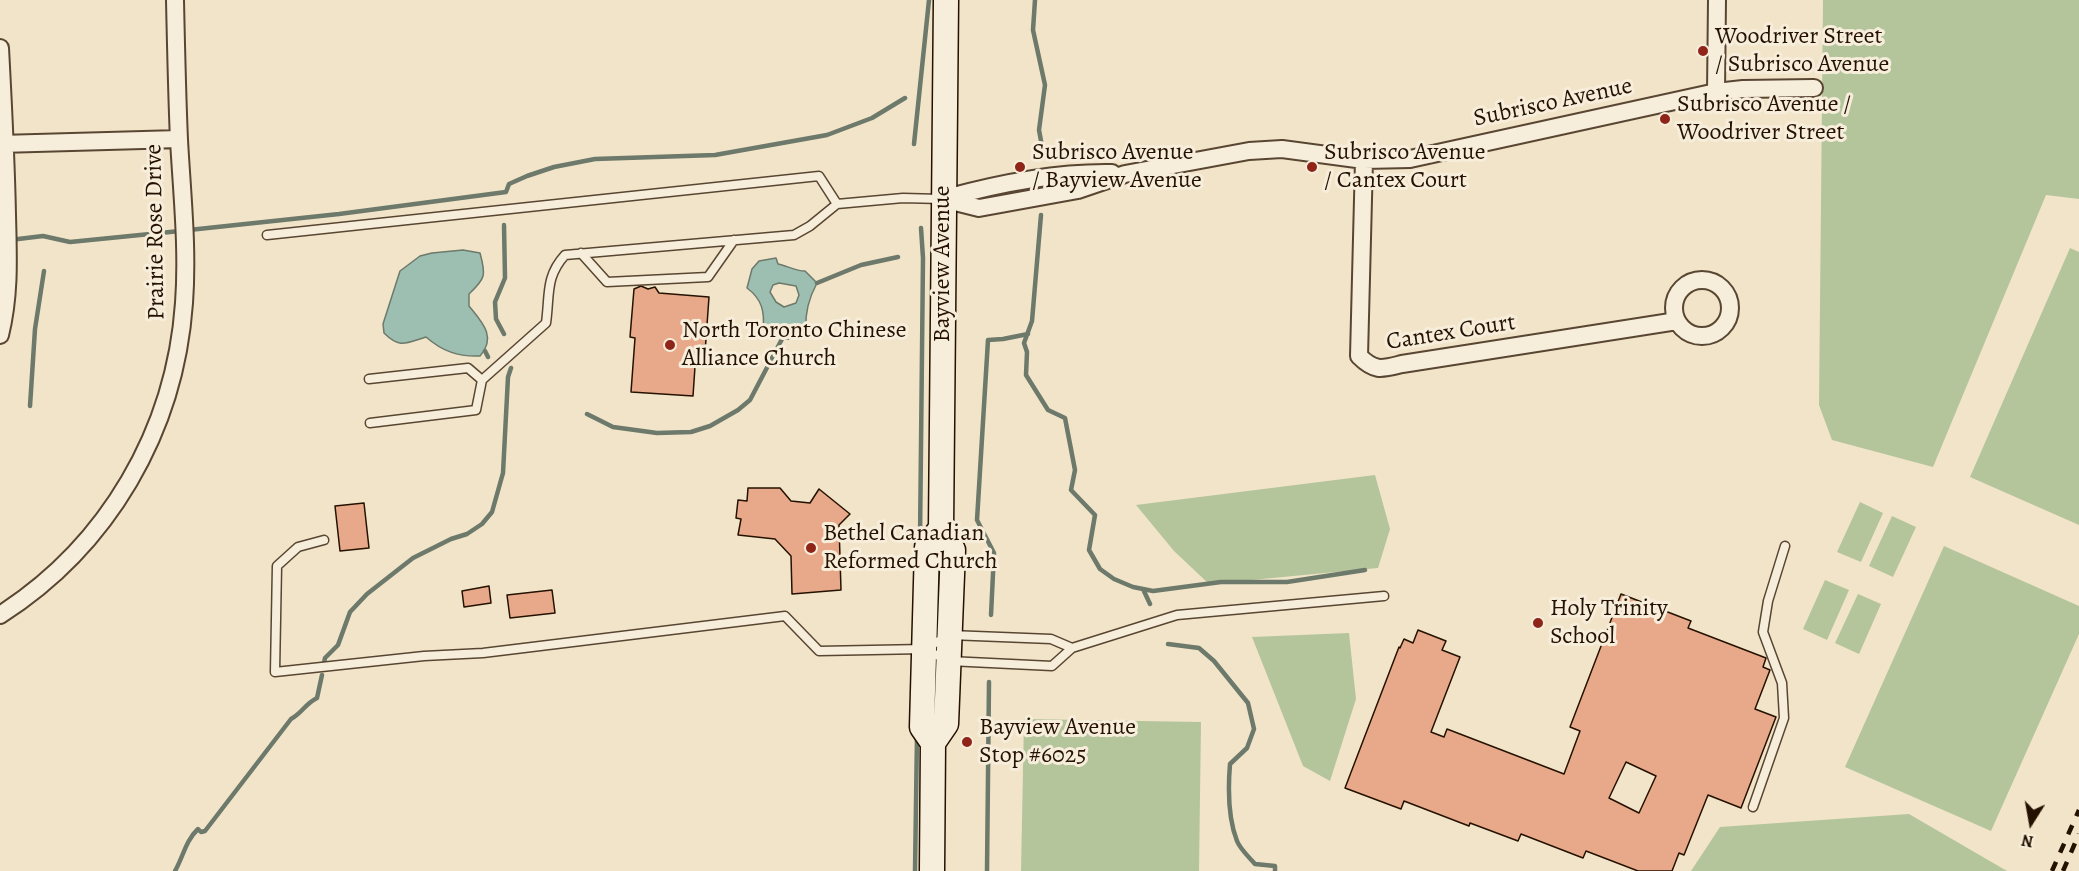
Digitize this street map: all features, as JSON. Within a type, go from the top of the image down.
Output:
[{"type":"main road","name":"Bayview Avenue","points":[[932,871],[933,743],[946,724],[953,550],[941,528],[946,0]]},
{"type":"main road","name":"Bayview Avenue","points":[[933,743],[922,727],[927,547],[941,528]]},
{"type":"street","name":"Prairie Rose Drive","points":[[0,615],[56,573],[102,523],[122,495],[158,424],[175,370],[184,302],[184,219],[175,0]]},
{"type":"street","points":[[1716,92],[1717,0]]},
{"type":"street","points":[[0,48],[8,281],[6,309],[0,335]]},
{"type":"street","name":"Subrisco Avenue","points":[[943,199],[979,189],[1077,173],[1125,174],[1219,155],[1265,149],[1282,149],[1364,160],[1410,159],[1716,92],[1743,89],[1814,88]]},
{"type":"street","points":[[3,144],[179,139]]},
{"type":"street","name":"Cantex Court","points":[[1364,160],[1359,356],[1368,365],[1382,369],[1677,321]]},
{"type":"lane","points":[[267,235],[819,176],[837,204]]},
{"type":"lane","points":[[370,423],[476,410],[482,380],[546,323],[550,279],[555,266],[565,255],[794,235],[810,226],[837,204],[903,198],[943,199]]},
{"type":"lane","points":[[581,253],[607,282],[708,277],[734,240]]},
{"type":"lane","points":[[369,379],[468,368],[482,380]]},
{"type":"lane","points":[[324,540],[298,547],[277,566],[275,672],[424,656],[483,653],[785,616],[819,651],[924,649],[950,635],[1051,639],[1072,648]]},
{"type":"lane","points":[[1753,807],[1784,718],[1782,683],[1763,632],[1768,601],[1785,546]]},
{"type":"lane","points":[[924,649],[949,662],[1052,666],[1072,648],[1177,615],[1384,596]]},
{"type":"shaded area","points":[[1823,0],[2079,0],[2079,199],[2046,195],[1933,467],[1832,440],[1819,405]]},
{"type":"shaded area","points":[[2070,248],[2079,252],[2079,525],[1970,477]]},
{"type":"shaded area","points":[[463,250],[480,253],[484,271],[482,280],[469,294],[469,306],[486,330],[487,342],[480,356],[451,352],[426,337],[408,343],[399,343],[384,333],[383,324],[400,271],[420,256]]},
{"type":"shaded area","points":[[776,258],[778,264],[805,271],[817,283],[808,304],[806,328],[797,332],[792,339],[782,339],[778,334],[768,335],[763,330],[761,306],[747,288],[752,269],[759,261]],"holes":[[[779,283],[796,286],[799,295],[796,303],[784,307],[776,302],[770,292],[773,285]]]},
{"type":"shaded area","points":[[1375,475],[1390,529],[1378,568],[1209,584],[1174,551],[1136,505]]},
{"type":"shaded area","points":[[1860,502],[1883,513],[1861,562],[1837,552]]},
{"type":"shaded area","points":[[1892,516],[1916,527],[1893,577],[1869,566]]},
{"type":"shaded area","points":[[1944,546],[2079,606],[2079,634],[1991,831],[1845,767]]},
{"type":"shaded area","points":[[1825,580],[1849,590],[1827,640],[1803,629]]},
{"type":"shaded area","points":[[1858,594],[1881,604],[1859,654],[1835,643]]},
{"type":"shaded area","points":[[1349,633],[1356,699],[1330,781],[1303,766],[1252,637]]},
{"type":"shaded area","points":[[1024,719],[1201,722],[1199,871],[1021,871]]},
{"type":"shaded area","points":[[1909,814],[2007,871],[1691,871],[1720,827]]},
{"type":"building","name":"North Toronto Chinese Alliance Church","points":[[641,286],[648,289],[655,287],[659,293],[709,297],[705,353],[696,352],[693,396],[631,392],[635,338],[630,337],[634,289]]},
{"type":"building","name":"Bethel Canadian Reformed Church","points":[[748,488],[780,488],[791,501],[810,503],[819,489],[850,514],[839,525],[841,590],[792,594],[791,556],[775,539],[738,535],[741,519],[736,518],[738,500],[747,501]]},
{"type":"building","points":[[364,503],[369,548],[340,551],[335,506]]},
{"type":"building","points":[[489,586],[491,603],[464,607],[462,591]]},
{"type":"building","points":[[552,590],[555,613],[510,618],[507,595]]},
{"type":"building","points":[[1621,594],[1691,621],[1688,628],[1766,658],[1763,667],[1770,670],[1755,709],[1776,717],[1741,808],[1708,795],[1684,855],[1679,853],[1672,871],[1638,871],[1586,851],[1583,858],[1521,834],[1518,841],[1470,823],[1469,826],[1404,801],[1401,809],[1345,788],[1399,647],[1404,639],[1413,643],[1418,630],[1446,641],[1442,650],[1460,657],[1431,732],[1444,737],[1447,729],[1564,774],[1580,731],[1570,727]],"holes":[[[1626,762],[1656,776],[1639,813],[1609,798]]]},
{"type":"waterway","points":[[914,144],[929,0]]},
{"type":"waterway","points":[[1035,0],[1033,30],[1045,85],[1039,130],[1044,157]]},
{"type":"waterway","points":[[189,230],[339,214],[506,192],[509,184],[527,176],[554,167],[595,159],[715,155],[827,135],[872,118],[905,98]]},
{"type":"waterway","points":[[1041,215],[1032,321],[1024,343],[1027,352],[1026,375],[1048,410],[1065,418],[1075,470],[1071,490],[1095,515],[1089,550],[1100,569],[1114,579],[1133,587],[1153,591],[1221,582],[1287,582],[1365,570]]},
{"type":"waterway","points":[[504,225],[505,278],[495,302],[496,319],[504,334]]},
{"type":"waterway","points":[[920,540],[923,258],[921,228]]},
{"type":"waterway","points":[[10,240],[43,236],[70,242],[180,231]]},
{"type":"waterway","points":[[817,283],[861,265],[898,257]]},
{"type":"waterway","points":[[30,406],[35,329],[44,271]]},
{"type":"waterway","points":[[991,615],[994,553],[977,520],[988,340],[1028,334]]},
{"type":"waterway","points":[[587,414],[613,427],[657,433],[691,432],[710,426],[738,410],[750,400],[782,339]]},
{"type":"waterway","points":[[485,351],[488,357]]},
{"type":"waterway","points":[[324,663],[325,658],[338,645],[350,612],[367,594],[413,558],[451,539],[467,534],[482,524],[492,512],[503,473],[508,377],[511,368]]},
{"type":"waterway","points":[[1143,589],[1150,604]]},
{"type":"waterway","points":[[1168,644],[1199,648],[1214,661],[1248,703],[1254,729],[1247,748],[1230,764],[1230,813],[1240,847],[1255,864],[1275,866],[1275,871]]},
{"type":"waterway","points":[[175,871],[194,833],[198,829],[201,832],[205,831],[291,719],[317,698],[322,675]]},
{"type":"waterway","points":[[987,871],[989,682]]},
{"type":"waterway","points":[[915,871],[917,736]]},
{"type":"railway","points":[[2052,871],[2079,810]]},
{"type":"railway","points":[[2063,871],[2079,834]]},
{"type":"place","name":"Woodriver Street / Subrisco Avenue","points":[[1703,51]]},
{"type":"place","name":"Subrisco Avenue / Woodriver Street","points":[[1665,119]]},
{"type":"place","name":"Subrisco Avenue / Bayview Avenue","points":[[1020,167]]},
{"type":"place","name":"Subrisco Avenue / Cantex Court","points":[[1312,167]]},
{"type":"place","name":"North Toronto Chinese Alliance Church","points":[[670,345]]},
{"type":"place","name":"Bethel Canadian Reformed Church","points":[[811,548]]},
{"type":"place","name":"Holy Trinity School","points":[[1538,623]]},
{"type":"place","name":"Bayview Avenue Stop #6025","points":[[967,742]]}]
